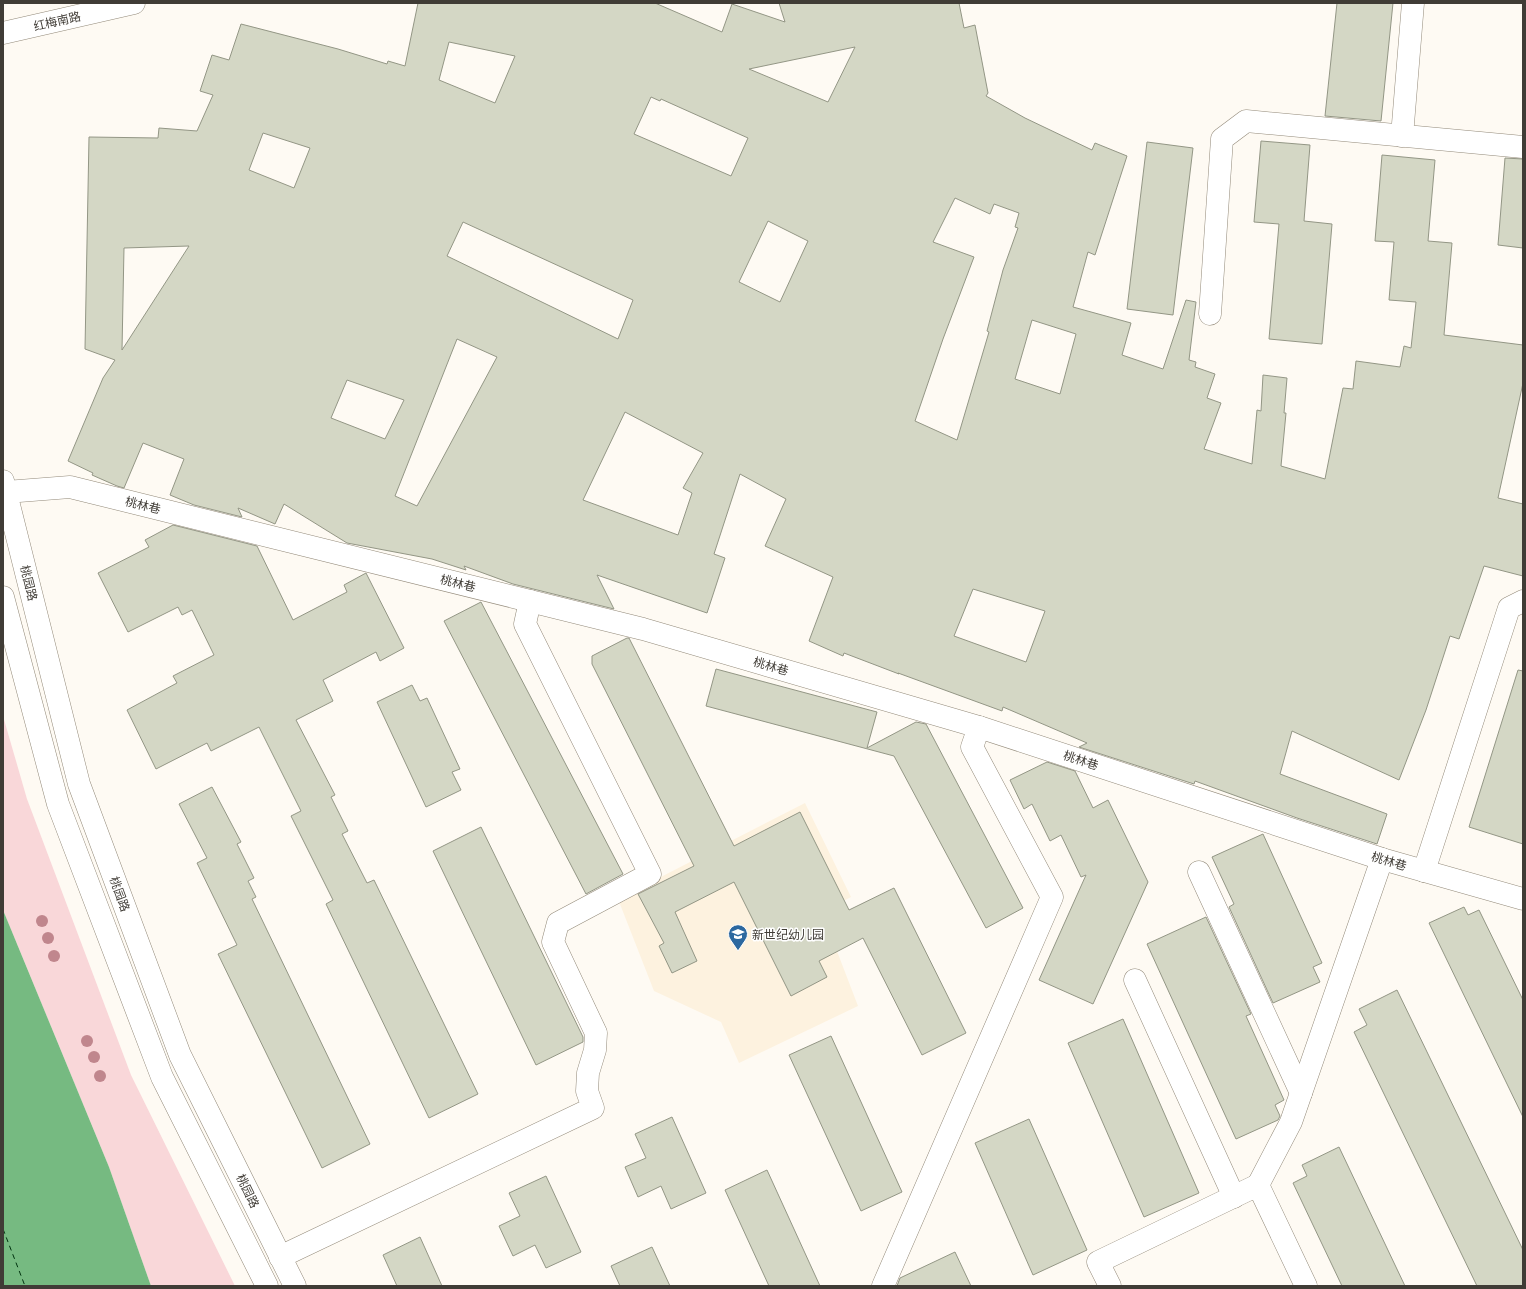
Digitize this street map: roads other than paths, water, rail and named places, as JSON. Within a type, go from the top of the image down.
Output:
[{"type":"street","name":"红梅南路","points":[[3,33],[134,3]]},
{"type":"street","points":[[1402,136],[1413,3]]},
{"type":"street","points":[[1210,314],[1222,139],[1246,121],[1523,147]]},
{"type":"street","name":"桃林巷","points":[[4,486],[70,487],[643,629],[979,727],[1382,859],[1523,899]]},
{"type":"street","name":"桃园路","points":[[4,486],[79,784],[180,1055],[295,1286]]},
{"type":"street","points":[[3,597],[58,804],[153,1055],[162,1077],[267,1286]]},
{"type":"street","points":[[280,1257],[593,1108],[587,1091],[588,1073],[595,1050],[596,1033],[553,942],[558,923],[650,874],[525,624],[530,601]]},
{"type":"street","points":[[1424,871],[1509,608],[1523,601]]},
{"type":"street","points":[[883,1286],[1052,898],[972,747],[979,727]]},
{"type":"street","points":[[1110,1286],[1098,1262],[1258,1185],[1291,1122],[1382,859]]},
{"type":"street","points":[[1199,872],[1301,1093]]},
{"type":"street","points":[[1135,980],[1234,1197]]},
{"type":"street","points":[[1258,1185],[1306,1286]]},
{"type":"place","name":"新世纪幼儿园","points":[[738,951]]}]
